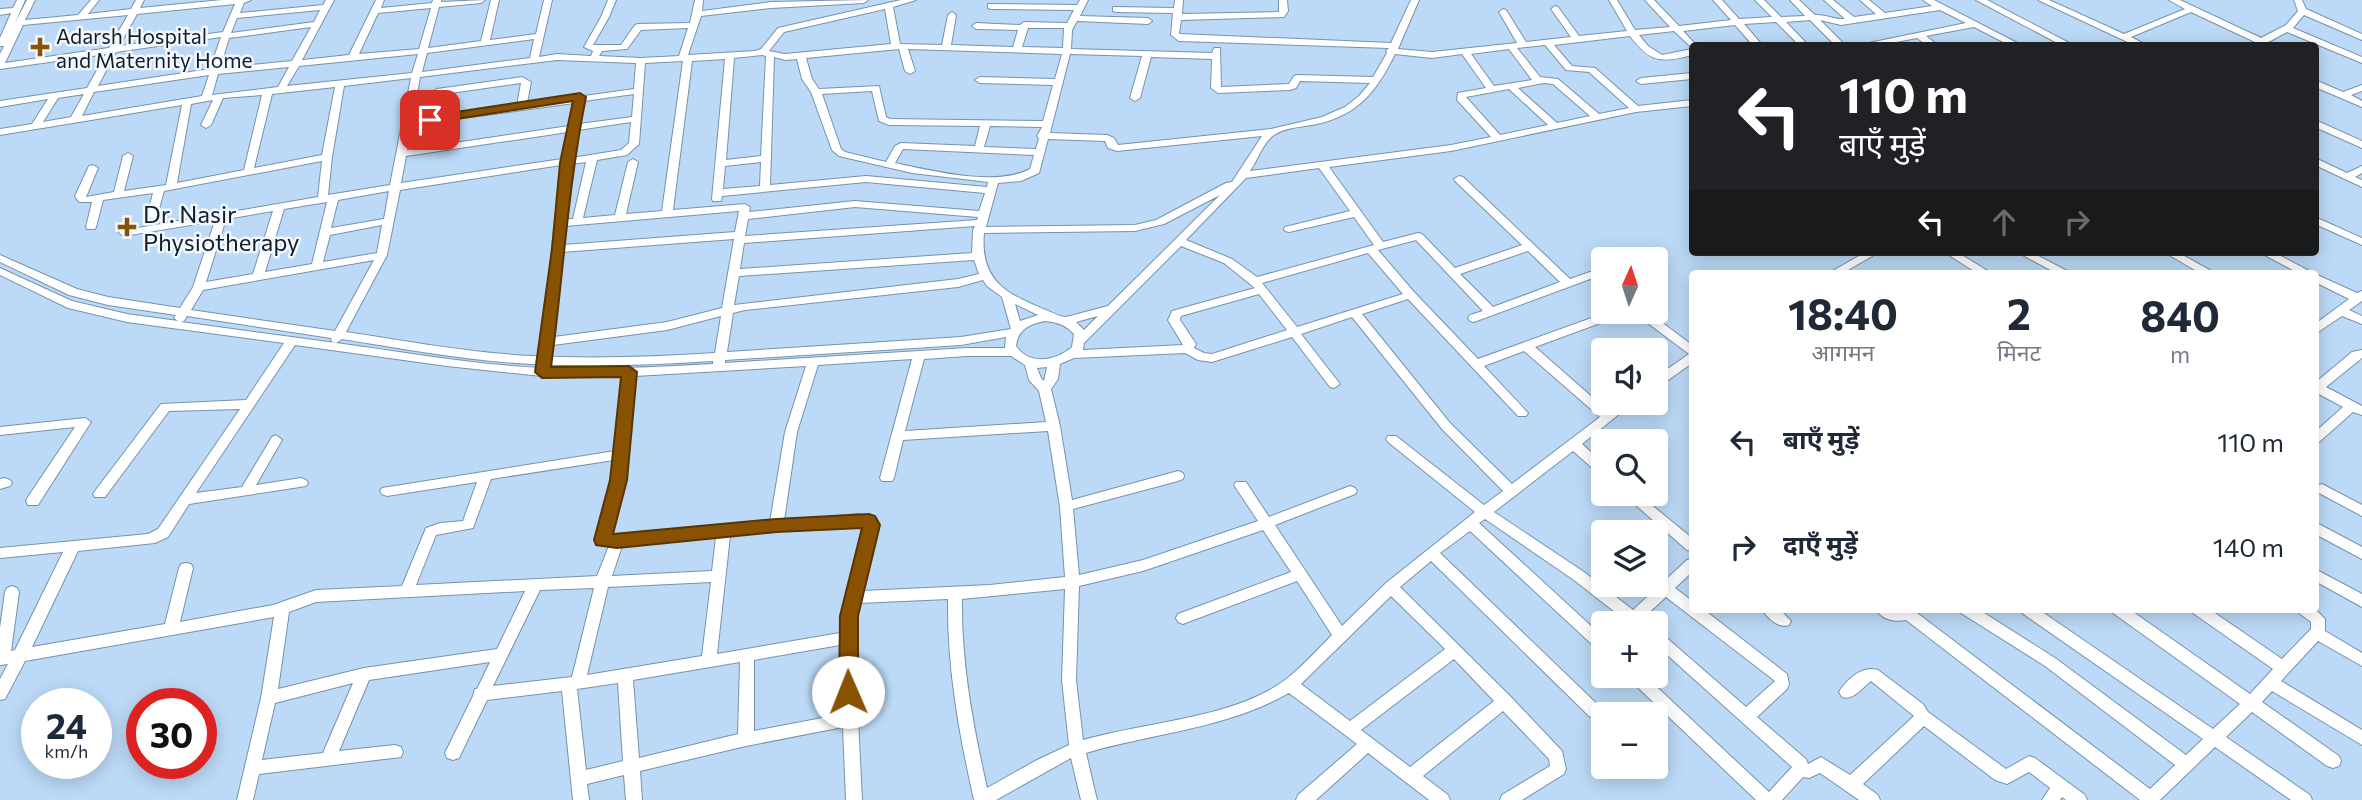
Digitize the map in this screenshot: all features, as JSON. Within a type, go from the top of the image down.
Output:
[{"type":"street","points":[[0,48],[21,0]]},
{"type":"street","points":[[0,65],[31,0]]},
{"type":"street","points":[[81,17],[95,0]]},
{"type":"street","points":[[74,121],[140,0]]},
{"type":"street","points":[[206,98],[226,35],[241,0]]},
{"type":"street","points":[[22,23],[247,0]]},
{"type":"street","points":[[353,57],[380,0]]},
{"type":"street","points":[[375,11],[400,4],[481,0]]},
{"type":"street","points":[[485,43],[495,0]]},
{"type":"street","points":[[534,60],[548,0]]},
{"type":"street","points":[[612,0],[610,13],[598,24],[588,47],[624,47],[638,27],[694,25]]},
{"type":"street","points":[[667,213],[685,59],[698,0]]},
{"type":"street","points":[[697,14],[771,5],[864,0]]},
{"type":"street","points":[[765,189],[766,54],[781,30],[884,4],[912,0]]},
{"type":"street","points":[[1179,0],[1175,36],[1392,48],[1421,55],[1738,22],[1827,17],[1839,22],[1941,7]]},
{"type":"street","points":[[1116,9],[1138,5],[1178,14],[1281,15],[1284,10],[1283,0]]},
{"type":"street","points":[[1042,136],[1107,138],[1111,140],[1111,146],[1116,148],[1273,131],[1346,111],[1361,100],[1376,80],[1415,0]]},
{"type":"street","points":[[1614,0],[1632,33],[1657,57],[1689,53]]},
{"type":"street","points":[[1649,0],[1689,42]]},
{"type":"street","points":[[1717,0],[1756,42]]},
{"type":"street","points":[[1759,0],[1801,42]]},
{"type":"street","points":[[1794,0],[1838,42]]},
{"type":"street","points":[[1828,0],[1852,20]]},
{"type":"street","points":[[1864,0],[1882,15]]},
{"type":"street","points":[[1927,0],[2011,42]]},
{"type":"street","points":[[1980,0],[2063,42]]},
{"type":"street","points":[[2042,0],[2135,42]]},
{"type":"street","points":[[2175,0],[2255,42]]},
{"type":"street","points":[[2262,42],[2301,15],[2298,0]]},
{"type":"street","points":[[234,16],[328,3]]},
{"type":"street","points":[[282,88],[328,3]]},
{"type":"street","points":[[331,346],[382,255],[416,76],[436,3]]},
{"type":"street","points":[[884,4],[910,71]]},
{"type":"street","points":[[991,6],[1083,4]]},
{"type":"street","points":[[718,193],[866,179],[992,185],[1021,180],[1031,175],[1035,171],[1072,22],[1083,4]]},
{"type":"street","points":[[1555,9],[1576,38]]},
{"type":"street","points":[[2124,37],[2191,9]]},
{"type":"street","points":[[0,12],[17,10]]},
{"type":"street","points":[[2302,11],[2362,37]]},
{"type":"street","points":[[1503,12],[1523,45]]},
{"type":"street","points":[[946,47],[952,15]]},
{"type":"street","points":[[1017,48],[1022,28],[1026,24],[1148,21]]},
{"type":"street","points":[[0,65],[317,24]]},
{"type":"street","points":[[1880,42],[1975,24]]},
{"type":"street","points":[[976,26],[1022,28]]},
{"type":"street","points":[[2286,28],[2362,60]]},
{"type":"street","points":[[1919,35],[1930,42]]},
{"type":"street","points":[[0,104],[216,71],[422,51],[538,36]]},
{"type":"street","points":[[1216,39],[1218,90],[1290,87],[1297,78],[1376,80]]},
{"type":"street","points":[[1546,42],[1569,68],[1592,70],[1636,109]]},
{"type":"street","points":[[0,132],[220,96],[416,76],[534,60],[593,58],[641,61],[766,54],[801,55],[900,46],[1217,56]]},
{"type":"street","points":[[1511,46],[1537,80],[1541,81]]},
{"type":"street","points":[[593,58],[599,49]]},
{"type":"street","points":[[1465,51],[1491,89]]},
{"type":"street","points":[[1135,98],[1147,53]]},
{"type":"street","points":[[801,55],[807,79],[816,92],[839,153],[992,185]]},
{"type":"street","points":[[716,210],[730,56]]},
{"type":"street","points":[[124,233],[396,187],[624,153],[632,148],[641,61]]},
{"type":"street","points":[[464,88],[467,69]]},
{"type":"street","points":[[1641,81],[1689,76]]},
{"type":"street","points":[[437,92],[525,80],[522,106]]},
{"type":"street","points":[[980,80],[1058,82]]},
{"type":"street","points":[[1498,138],[1461,97],[1463,94],[1555,81],[1597,117]]},
{"type":"street","points":[[317,265],[327,232],[327,157],[340,84]]},
{"type":"street","points":[[2319,85],[2362,104]]},
{"type":"street","points":[[1511,86],[1555,126]]},
{"type":"street","points":[[816,92],[876,88],[882,119],[885,121],[1045,124]]},
{"type":"street","points":[[2343,95],[2362,88]]},
{"type":"street","points":[[248,173],[268,90]]},
{"type":"street","points":[[407,123],[638,91]]},
{"type":"street","points":[[35,127],[55,96]]},
{"type":"street","points":[[206,125],[220,96]]},
{"type":"street","points":[[544,366],[559,249],[566,163],[580,97]]},
{"type":"street","points":[[171,187],[187,101]]},
{"type":"street","points":[[559,249],[980,222],[1148,226],[1242,177],[1451,148],[1636,109],[1689,103]]},
{"type":"street","points":[[401,154],[635,119]]},
{"type":"street","points":[[979,148],[986,123]]},
{"type":"street","points":[[2319,125],[2362,145]]},
{"type":"street","points":[[1073,354],[1080,341],[1181,242],[1242,177],[1262,142],[1273,131]]},
{"type":"street","points":[[890,164],[901,146],[1038,152]]},
{"type":"street","points":[[117,196],[128,156]]},
{"type":"street","points":[[93,168],[80,196],[83,200],[98,200],[327,157]]},
{"type":"street","points":[[577,222],[592,159]]},
{"type":"street","points":[[720,163],[765,159]]},
{"type":"street","points":[[620,218],[633,162]]},
{"type":"street","points":[[2319,163],[2362,184]]},
{"type":"street","points":[[1322,165],[1410,295],[1522,413]]},
{"type":"street","points":[[2346,177],[2362,169]]},
{"type":"street","points":[[1459,179],[1569,284]]},
{"type":"street","points":[[992,185],[980,222],[976,256],[985,276],[1007,298],[1075,326],[1080,341]]},
{"type":"street","points":[[152,216],[159,189]]},
{"type":"street","points":[[719,363],[746,191]]},
{"type":"street","points":[[91,227],[98,200]]},
{"type":"street","points":[[561,223],[667,213],[855,204],[980,222]]},
{"type":"street","points":[[258,275],[281,206]]},
{"type":"street","points":[[1289,229],[1356,213]]},
{"type":"street","points":[[176,325],[199,287],[222,216]]},
{"type":"street","points":[[327,232],[389,221]]},
{"type":"street","points":[[2319,222],[2362,242]]},
{"type":"street","points":[[1187,349],[1190,344],[1174,320],[1176,314],[1375,246],[1418,236],[1491,312]]},
{"type":"street","points":[[1181,242],[1228,261],[1258,286],[1334,384]]},
{"type":"street","points":[[1454,272],[1528,247]]},
{"type":"street","points":[[199,287],[382,255]]},
{"type":"street","points":[[734,273],[976,256]]},
{"type":"street","points":[[1845,270],[1868,256]]},
{"type":"street","points":[[1955,256],[1978,270]]},
{"type":"street","points":[[2030,256],[2059,270]]},
{"type":"street","points":[[2177,256],[2203,270]]},
{"type":"street","points":[[2277,256],[2302,270]]},
{"type":"street","points":[[0,258],[88,296],[184,313],[544,366],[627,361],[813,362],[1013,352],[1030,362],[1054,362],[1073,354],[1187,349],[1202,357],[1212,358],[1410,295]]},
{"type":"street","points":[[0,271],[68,304],[127,318],[331,346],[629,372],[961,341],[1015,330],[1034,319],[1061,319],[1115,307]]},
{"type":"street","points":[[1474,318],[1591,275]]},
{"type":"street","points":[[548,342],[667,326],[727,310],[958,283],[985,276]]},
{"type":"street","points":[[2319,279],[2360,296]]},
{"type":"street","points":[[2319,327],[2360,296]]},
{"type":"street","points":[[1007,298],[1015,330],[1010,346],[1013,352]]},
{"type":"street","points":[[2340,311],[2362,320]]},
{"type":"street","points":[[1354,312],[1446,426],[1511,491]]},
{"type":"street","points":[[1477,364],[1591,322]]},
{"type":"street","points":[[1657,324],[1689,349]]},
{"type":"street","points":[[0,553],[155,538],[166,531],[292,340]]},
{"type":"street","points":[[955,595],[954,647],[959,695],[982,800],[1076,750],[1236,712],[1271,698],[1290,685],[1391,587],[1431,553],[1608,416],[1526,346]]},
{"type":"street","points":[[2319,386],[2356,355],[2362,354]]},
{"type":"street","points":[[887,478],[919,355]]},
{"type":"street","points":[[1668,374],[1689,359]]},
{"type":"street","points":[[776,526],[791,432],[813,362]]},
{"type":"street","points":[[1030,362],[1035,380],[1045,389],[1068,506],[1072,582],[1068,677],[1076,750],[1089,800]]},
{"type":"street","points":[[1045,389],[1052,379],[1054,362]]},
{"type":"street","points":[[629,372],[618,480],[602,537],[606,541],[858,519],[871,522],[847,638],[854,800]]},
{"type":"street","points":[[2319,389],[2357,408],[2319,436]]},
{"type":"street","points":[[100,494],[165,407],[250,404]]},
{"type":"street","points":[[0,431],[85,422],[33,501]]},
{"type":"street","points":[[898,436],[1054,426]]},
{"type":"street","points":[[1392,439],[1485,512],[1625,611]]},
{"type":"street","points":[[246,491],[276,440]]},
{"type":"street","points":[[1573,444],[1591,460]]},
{"type":"street","points":[[387,491],[622,454]]},
{"type":"street","points":[[407,591],[431,532],[441,527],[460,527],[470,521],[486,475]]},
{"type":"street","points":[[1068,506],[1178,476]]},
{"type":"street","points":[[185,500],[301,483]]},
{"type":"street","points":[[1241,485],[1264,524],[1341,637]]},
{"type":"street","points":[[2322,489],[2362,511]]},
{"type":"street","points":[[854,597],[955,595],[1072,582],[1159,561],[1350,491]]},
{"type":"street","points":[[1644,506],[1689,543]]},
{"type":"street","points":[[1470,523],[1591,635]]},
{"type":"street","points":[[2319,529],[2362,554]]},
{"type":"street","points":[[709,660],[724,530]]},
{"type":"street","points":[[581,800],[573,684],[617,541]]},
{"type":"street","points":[[0,694],[73,546]]},
{"type":"street","points":[[1431,553],[1591,708]]},
{"type":"street","points":[[1668,585],[1689,567]]},
{"type":"street","points":[[171,628],[187,568]]},
{"type":"street","points":[[1183,618],[1298,575]]},
{"type":"street","points":[[12,592],[1,659],[282,609],[316,596],[719,576]]},
{"type":"street","points":[[2319,576],[2362,601]]},
{"type":"street","points":[[453,753],[535,586]]},
{"type":"street","points":[[1391,587],[1556,756],[1558,769],[1508,800]]},
{"type":"street","points":[[1668,591],[1689,607]]},
{"type":"street","points":[[1645,611],[1656,597]]},
{"type":"street","points":[[245,800],[269,698],[282,609]]},
{"type":"street","points":[[1697,613],[1782,678],[1782,684],[1747,716]]},
{"type":"street","points":[[1774,613],[1784,621]]},
{"type":"street","points":[[1889,613],[1894,616],[1908,614],[2150,800],[2271,683],[2317,632],[2318,619],[2310,613]]},
{"type":"street","points":[[1972,613],[2050,662],[2186,764]]},
{"type":"street","points":[[2033,613],[2304,800]]},
{"type":"street","points":[[2124,613],[2333,761]]},
{"type":"street","points":[[2204,613],[2283,668]]},
{"type":"street","points":[[2317,632],[2362,660]]},
{"type":"street","points":[[480,694],[573,684],[847,638]]},
{"type":"street","points":[[1668,647],[1796,759],[1800,769]]},
{"type":"street","points":[[1350,730],[1455,650]]},
{"type":"street","points":[[746,739],[747,654]]},
{"type":"street","points":[[269,698],[364,674],[499,655]]},
{"type":"street","points":[[328,759],[364,674]]},
{"type":"street","points":[[1847,692],[1868,674],[1873,674],[1918,709],[1923,717],[2001,775],[2007,777],[2029,763],[2079,800]]},
{"type":"street","points":[[625,675],[634,800]]},
{"type":"street","points":[[2271,683],[2362,738]]},
{"type":"street","points":[[1290,685],[1442,800]]},
{"type":"street","points":[[1647,688],[1770,800],[1800,769]]},
{"type":"street","points":[[1412,775],[1505,701]]},
{"type":"street","points":[[1852,784],[1923,717]]},
{"type":"street","points":[[579,779],[746,739],[849,719]]},
{"type":"street","points":[[1304,800],[1368,744]]},
{"type":"street","points":[[253,768],[395,752]]},
{"type":"street","points":[[1800,769],[1809,771],[1821,764],[1872,800]]},
{"type":"street","points":[[2050,800],[2061,786]]},
{"type":"place","name":"Adarsh Hospital and Maternity Home","points":[[40,47]]},
{"type":"place","name":"Dr. Nasir Physiotherapy","points":[[127,227]]},
{"type":"route","points":[[430,120],[580,97],[566,163],[559,249],[542,372],[629,372],[618,480],[603,540],[609,542],[858,519],[871,522],[849,616],[848,692]]}]
